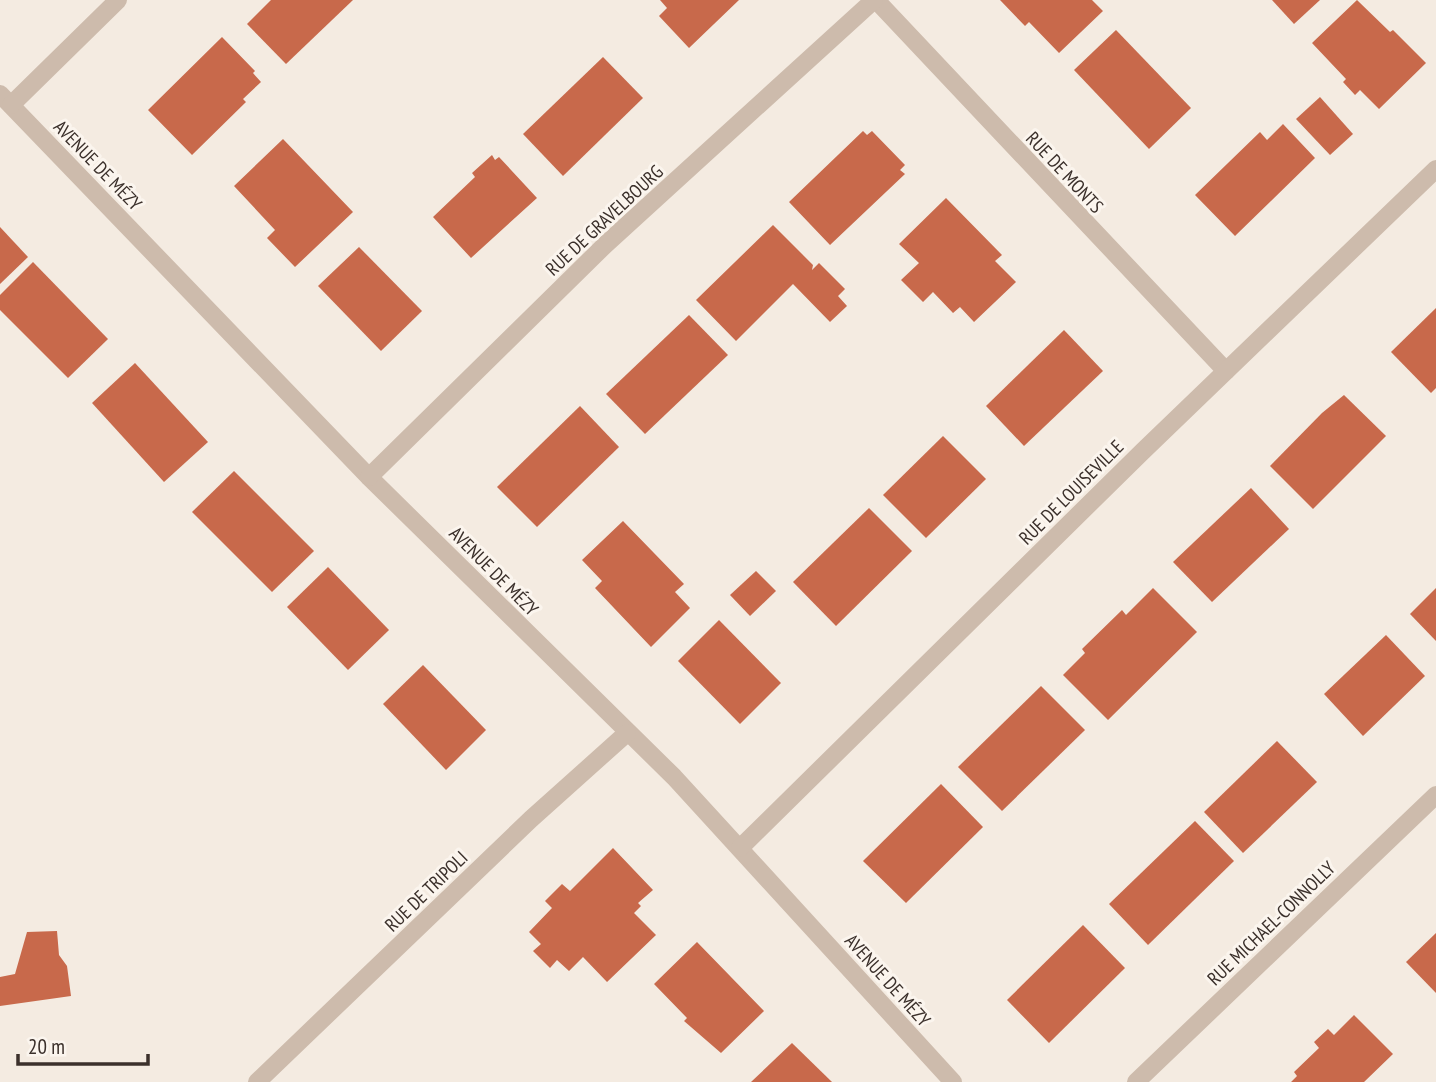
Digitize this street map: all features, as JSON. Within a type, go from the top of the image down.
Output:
[{"type":"street","points":[[6,100],[118,0]]},
{"type":"street","name":"RUE DE MONTS","points":[[875,0],[1226,371]]},
{"type":"street","name":"RUE DE GRAVELBOURG","points":[[369,477],[606,245],[875,0]]},
{"type":"street","name":"AVENUE DE MÉZY","points":[[6,100],[369,477],[740,848],[953,1082]]},
{"type":"street","name":"RUE DE LOUISEVILLE","points":[[740,848],[1436,169]]},
{"type":"street","name":"RUE DE TRIPOLI","points":[[257,1082],[531,819],[627,733]]},
{"type":"street","name":"RUE MICHAEL-CONNOLLY","points":[[1136,1082],[1436,795]]},
{"type":"building","points":[[271,0],[353,0],[286,64],[247,24]]},
{"type":"building","points":[[660,0],[739,0],[689,48],[659,16],[667,8]]},
{"type":"building","points":[[1000,0],[1092,0],[1103,11],[1059,53],[1029,22],[1025,26]]},
{"type":"building","points":[[1272,0],[1320,0],[1294,24]]},
{"type":"building","points":[[1357,0],[1390,32],[1393,30],[1426,63],[1379,109],[1360,90],[1355,95],[1343,82],[1346,79],[1312,43]]},
{"type":"building","points":[[1116,30],[1191,108],[1149,149],[1074,70]]},
{"type":"building","points":[[222,37],[255,71],[253,73],[261,82],[243,99],[246,102],[192,155],[148,110]]},
{"type":"building","points":[[603,57],[643,98],[563,176],[523,134]]},
{"type":"building","points":[[1320,97],[1353,134],[1330,155],[1296,119]]},
{"type":"building","points":[[1283,124],[1315,158],[1235,236],[1195,195],[1260,132],[1267,140]]},
{"type":"building","points":[[863,131],[867,135],[872,131],[905,165],[900,170],[905,174],[830,245],[789,202]]},
{"type":"building","points":[[283,139],[353,212],[295,267],[267,238],[275,230],[234,186]]},
{"type":"building","points":[[492,155],[495,160],[499,157],[537,198],[471,258],[433,217],[475,177],[472,173]]},
{"type":"building","points":[[946,198],[1002,255],[995,261],[1016,282],[974,322],[960,307],[953,313],[933,292],[923,302],[901,280],[919,263],[899,244]]},
{"type":"building","points":[[773,225],[813,265],[812,270],[819,263],[845,289],[838,296],[847,306],[830,322],[793,284],[736,341],[696,300]]},
{"type":"building","points":[[0,227],[28,257],[0,284]]},
{"type":"building","points":[[359,247],[422,311],[381,351],[318,286]]},
{"type":"building","points":[[33,262],[108,339],[68,378],[0,310],[0,295]]},
{"type":"building","points":[[1436,308],[1436,388],[1431,393],[1391,352]]},
{"type":"building","points":[[689,315],[728,355],[645,434],[606,394]]},
{"type":"building","points":[[1064,330],[1103,371],[1024,446],[986,406]]},
{"type":"building","points":[[135,363],[208,442],[164,482],[92,403]]},
{"type":"building","points":[[1344,395],[1386,436],[1313,509],[1270,466],[1322,413]]},
{"type":"building","points":[[580,406],[619,447],[537,527],[497,487]]},
{"type":"building","points":[[943,436],[986,479],[926,538],[883,495]]},
{"type":"building","points":[[234,471],[314,551],[272,592],[192,512]]},
{"type":"building","points":[[1251,488],[1289,529],[1212,602],[1173,562]]},
{"type":"building","points":[[869,508],[912,551],[836,626],[793,582]]},
{"type":"building","points":[[623,521],[684,584],[675,592],[690,608],[651,647],[595,588],[602,581],[582,560]]},
{"type":"building","points":[[328,567],[389,630],[348,670],[287,607]]},
{"type":"building","points":[[756,571],[776,591],[750,616],[730,595]]},
{"type":"building","points":[[1153,588],[1197,632],[1108,720],[1063,675],[1085,653],[1082,649],[1122,610],[1126,615]]},
{"type":"building","points":[[1436,588],[1436,641],[1410,614]]},
{"type":"building","points":[[719,620],[781,683],[740,724],[678,661]]},
{"type":"building","points":[[1386,635],[1425,676],[1363,736],[1324,694]]},
{"type":"building","points":[[423,665],[486,730],[446,770],[383,704]]},
{"type":"building","points":[[1041,686],[1085,730],[1002,811],[958,767]]},
{"type":"building","points":[[1277,741],[1317,782],[1243,853],[1204,812]]},
{"type":"building","points":[[941,784],[983,827],[906,903],[863,861]]},
{"type":"building","points":[[1195,821],[1234,861],[1148,945],[1109,904]]},
{"type":"building","points":[[613,848],[653,890],[638,903],[641,906],[634,913],[656,935],[607,982],[583,957],[569,971],[557,960],[550,968],[533,951],[541,944],[529,932],[552,908],[545,901],[562,884],[570,891]]},
{"type":"building","points":[[1083,925],[1125,968],[1049,1043],[1007,1000]]},
{"type":"building","points":[[57,931],[59,955],[67,966],[71,996],[0,1006],[0,977],[15,974],[27,932]]},
{"type":"building","points":[[1436,933],[1436,993],[1406,962]]},
{"type":"building","points":[[697,942],[764,1011],[721,1053],[684,1021],[687,1018],[654,984]]},
{"type":"building","points":[[1354,1015],[1393,1054],[1364,1082],[1291,1082],[1297,1076],[1294,1072],[1319,1048],[1314,1042],[1328,1029],[1334,1035]]},
{"type":"building","points":[[792,1043],[832,1082],[751,1082]]}]
